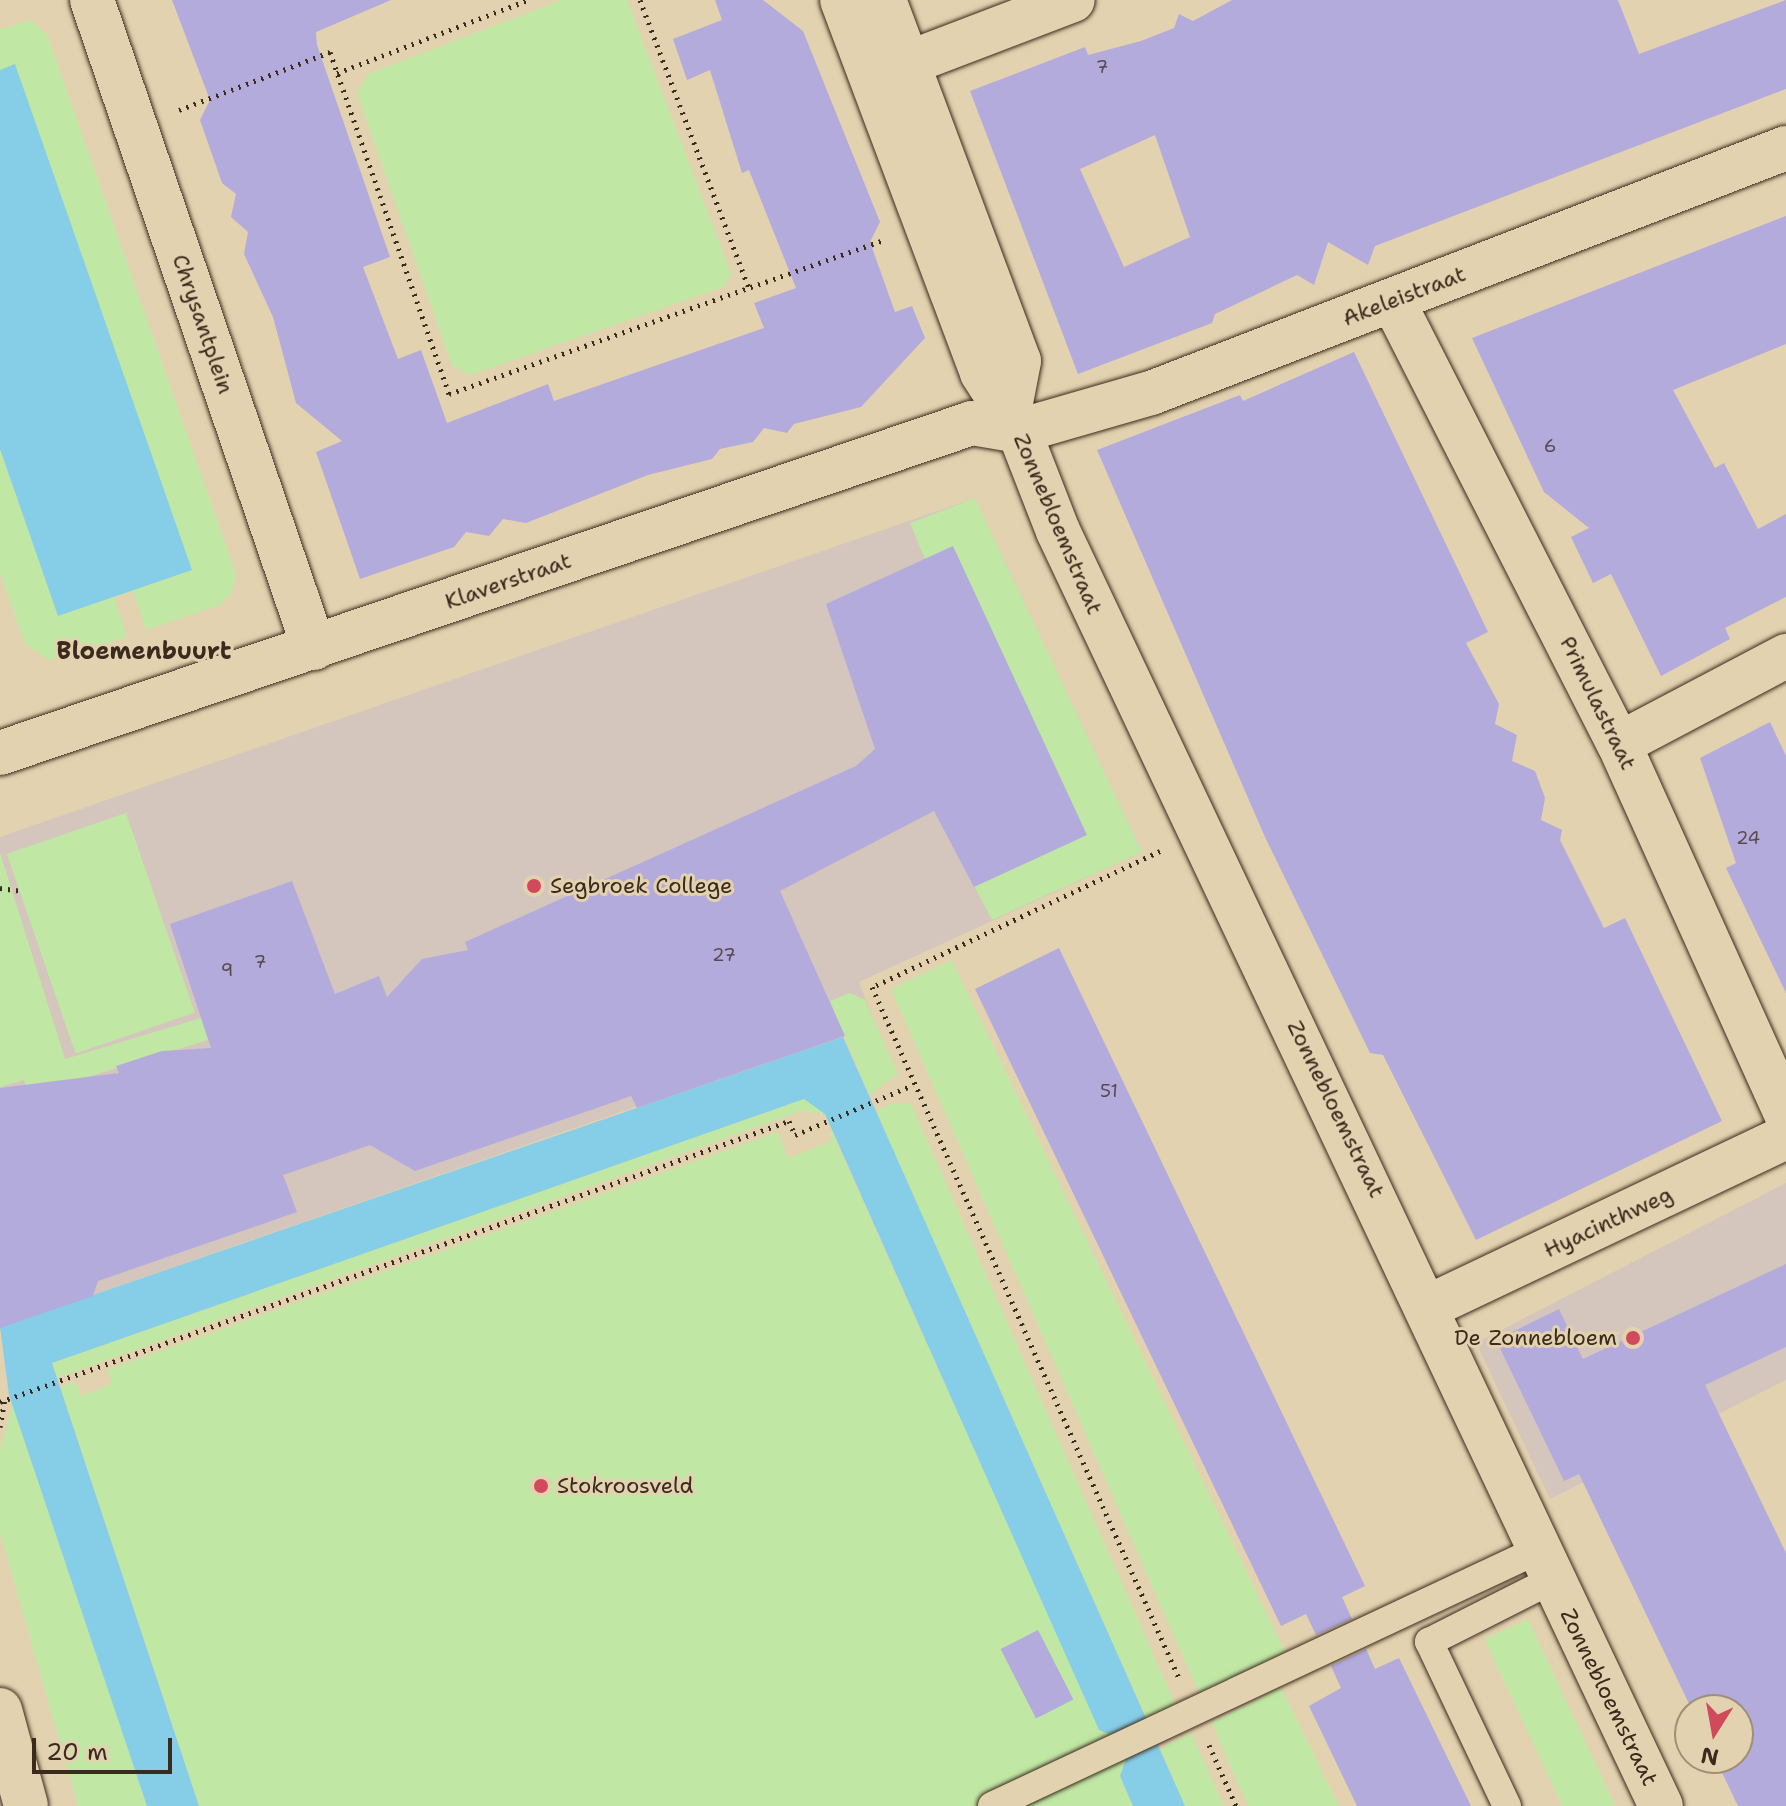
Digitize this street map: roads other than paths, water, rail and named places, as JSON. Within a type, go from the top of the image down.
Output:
[{"type":"street","name":"Chrysantplein","points":[[92,0],[314,648]]},
{"type":"street","name":"Zonnebloemstraat","points":[[842,0],[890,71],[1019,361],[1014,422],[1201,832],[1430,1306],[1545,1565],[1661,1806]]},
{"type":"street","name":"Zonnebloemstraat","points":[[884,0],[890,71]]},
{"type":"street","points":[[890,71],[1073,0]]},
{"type":"street","name":"Akeleistraat","points":[[1014,422],[1151,393],[1786,148]]},
{"type":"street","name":"Primulastraat","points":[[1393,301],[1619,744],[1786,1114]]},
{"type":"street","name":"Klaverstraat","points":[[0,753],[972,423],[1014,422]]},
{"type":"street","points":[[1619,744],[1786,656]]},
{"type":"street","name":"Hyacinthweg","points":[[1430,1306],[1786,1137]]},
{"type":"street","points":[[0,1710],[26,1806]]},
{"type":"lane","points":[[992,1806],[1159,1730],[1545,1565]]},
{"type":"lane","points":[[1507,1806],[1429,1642],[1545,1565]]},
{"type":"water","points":[[15,64],[192,570],[58,616],[0,449],[0,70]]},
{"type":"water","points":[[843,1037],[1185,1806],[1133,1806],[1120,1776],[1126,1759],[1114,1736],[1099,1730],[825,1114],[804,1099],[52,1363],[199,1806],[147,1806],[9,1395],[0,1327]]},
{"type":"place","name":"Segbroek College","points":[[534,886]]},
{"type":"place","name":"De Zonnebloem","points":[[1633,1338]]},
{"type":"place","name":"Stokroosveld","points":[[541,1486]]},
{"type":"district","name":"Bloemenbuurt","points":[[144,652]]}]
